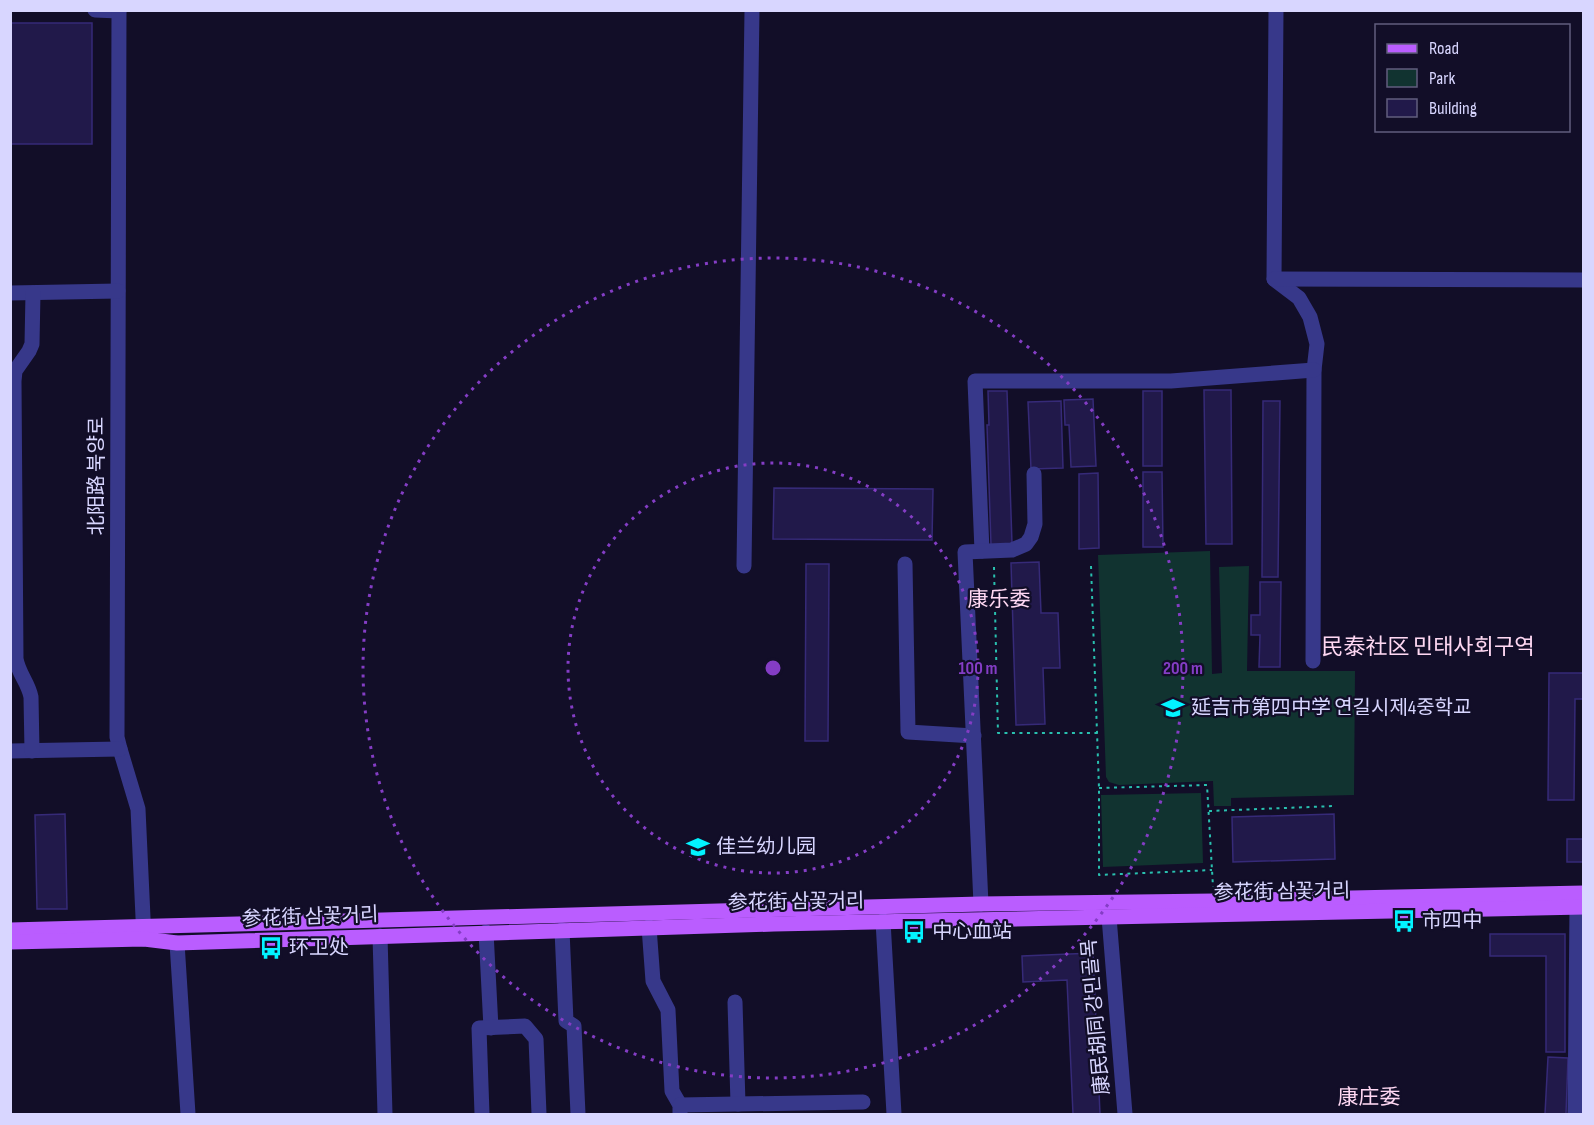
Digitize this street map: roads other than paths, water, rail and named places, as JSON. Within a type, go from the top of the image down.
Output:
[{"type":"main road","name":"参花街 삼꽃거리","points":[[10,942],[143,933],[981,904],[1581,902]]},
{"type":"main road","name":"参花街 삼꽃거리","points":[[10,930],[143,933],[177,943],[649,927],[1109,917],[1581,902]]},
{"type":"street","points":[[95,10],[119,11]]},
{"type":"street","points":[[744,567],[752,10]]},
{"type":"street","points":[[1274,279],[1276,10]]},
{"type":"street","name":"北阳路 북양로","points":[[119,11],[117,737],[138,809],[143,933]]},
{"type":"street","points":[[1274,279],[1584,280]]},
{"type":"street","points":[[1274,279],[1299,298],[1310,317],[1317,344],[1314,370],[1312,661]]},
{"type":"street","points":[[10,293],[118,291]]},
{"type":"street","points":[[33,292],[32,345],[15,371],[12,474],[16,659],[18,671],[29,688],[31,697],[33,751]]},
{"type":"street","points":[[982,551],[975,381],[1171,381],[1314,370]]},
{"type":"street","points":[[981,904],[965,552],[1012,550],[1026,544],[1035,524],[1034,474]]},
{"type":"street","points":[[905,564],[908,732],[974,736]]},
{"type":"street","points":[[10,751],[120,750]]},
{"type":"street","points":[[1575,1114],[1581,902]]},
{"type":"street","name":"康民胡同 강민골목","points":[[1109,917],[1125,1114]]},
{"type":"street","points":[[883,921],[894,1114]]},
{"type":"street","points":[[649,927],[653,981],[668,1010],[672,1091],[680,1110],[863,1102]]},
{"type":"street","points":[[562,930],[566,1021],[574,1026],[578,1114]]},
{"type":"street","points":[[486,932],[491,1028]]},
{"type":"street","points":[[380,936],[385,1114]]},
{"type":"street","points":[[177,943],[188,1114]]},
{"type":"street","points":[[735,1002],[747,1107]]},
{"type":"street","points":[[482,1114],[478,1029],[525,1026],[536,1039],[539,1114]]},
{"type":"place","name":"延吉市第四中学 연길시제4중학교","points":[[1173,708]]},
{"type":"place","name":"佳兰幼儿园","points":[[698,847]]},
{"type":"place","name":"市四中","points":[[1404,921]]},
{"type":"place","name":"中心血站","points":[[914,932]]},
{"type":"place","name":"环卫处","points":[[271,948]]},
{"type":"district","name":"康乐委","points":[[999,599]]},
{"type":"district","name":"民泰社区 민태사회구역","points":[[1428,647]]},
{"type":"district","name":"康庄委","points":[[1369,1097]]}]
